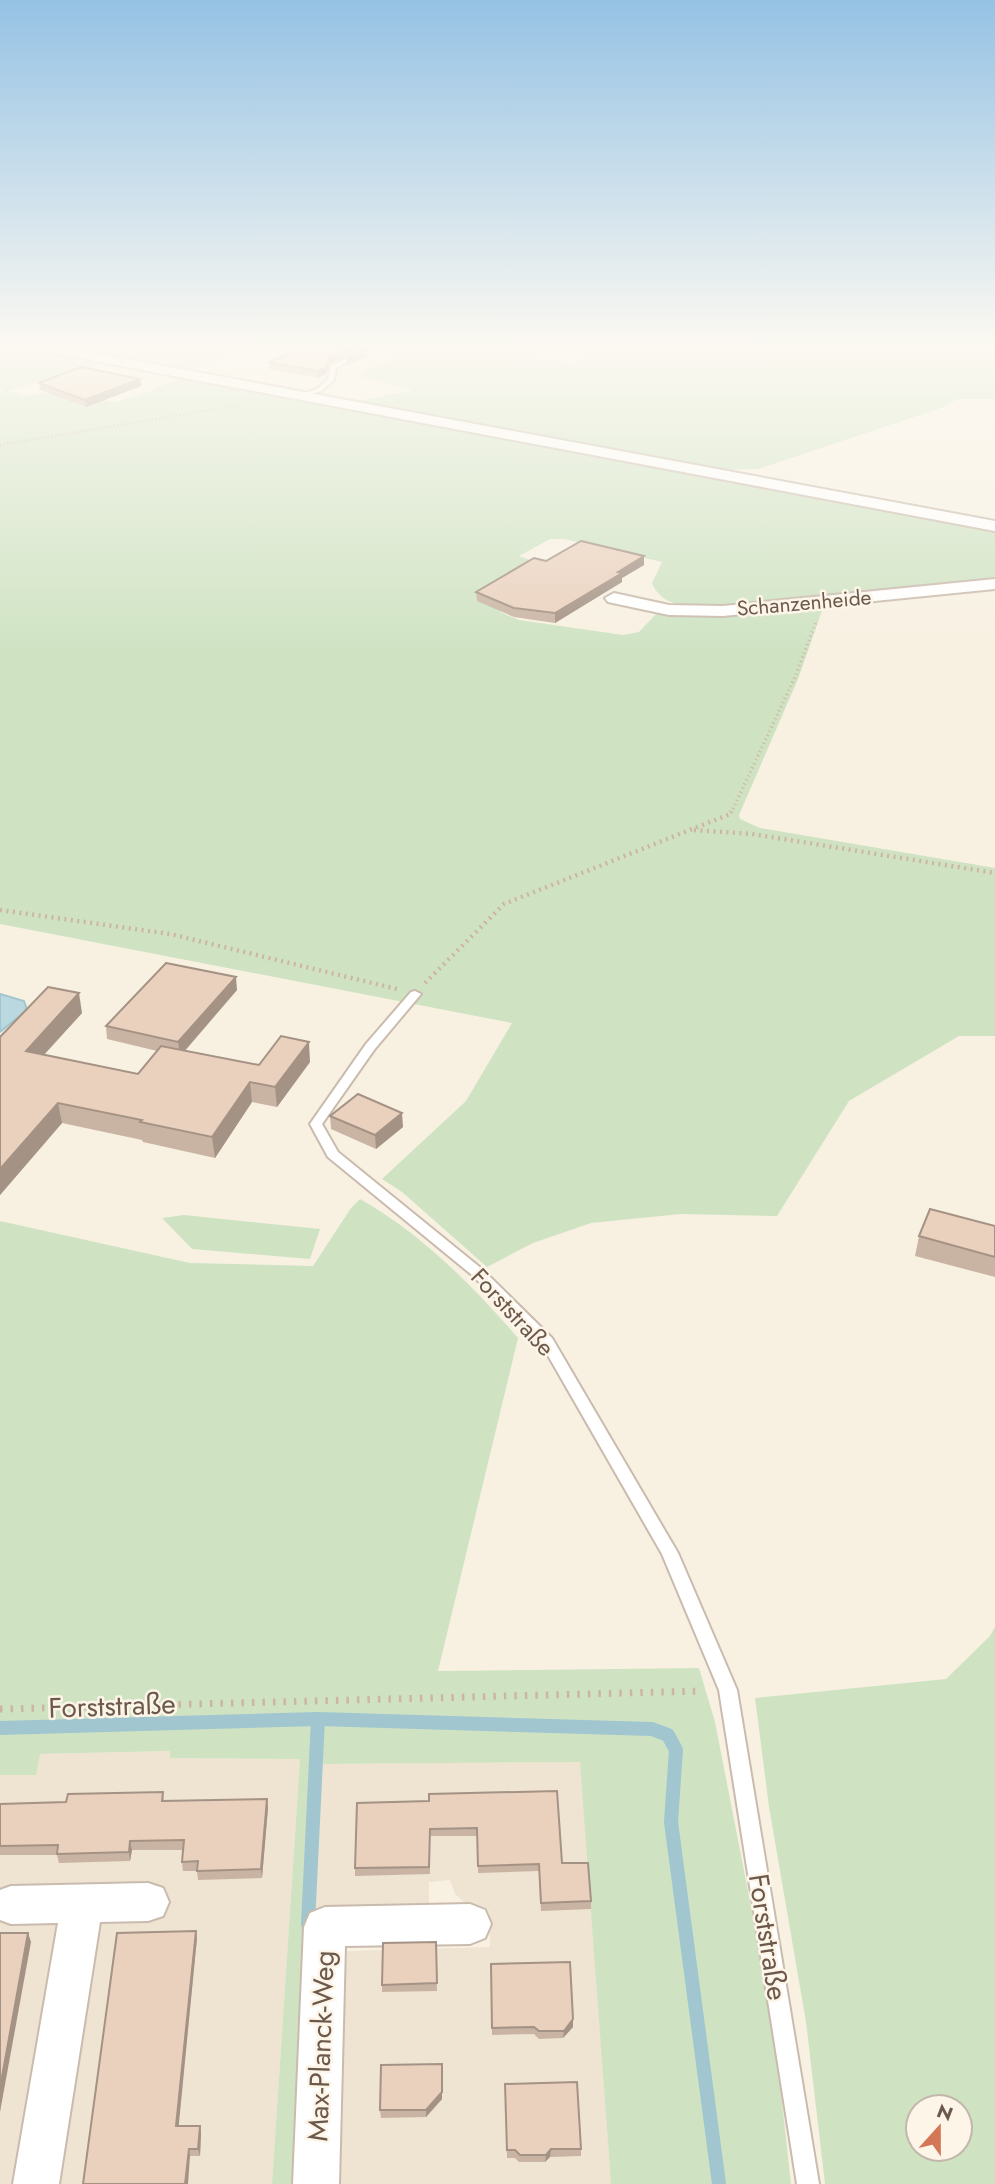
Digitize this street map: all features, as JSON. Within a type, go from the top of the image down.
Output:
[{"type":"street","points":[[582,449],[995,526]]},
{"type":"street","name":"Schanzenheide","points":[[614,598],[647,607],[699,611],[823,602],[995,584]]},
{"type":"street","points":[[11,1905],[148,1902]]},
{"type":"street","points":[[36,2184],[82,1904]]},
{"type":"street","name":"Max-Planck-Weg","points":[[316,2184],[325,1927],[470,1924]]},
{"type":"lane","name":"Forststraße","points":[[415,994],[370,1047],[316,1124],[333,1154],[477,1272],[547,1342],[670,1553],[728,1690],[808,2184]]},
{"type":"path","points":[[0,911],[170,934],[415,994],[504,904],[730,814],[795,677],[823,602]]},
{"type":"path","points":[[690,830],[752,834],[891,854],[995,873]]},
{"type":"path","name":"Forststraße","points":[[0,1709],[728,1690]]},
{"type":"shaded area","points":[[171,1751],[170,1758],[300,1759],[272,2184],[57,2184],[97,1921],[13,1888],[5,1923],[58,1922],[14,2184],[0,2184],[0,1775],[36,1774],[39,1754]]},
{"type":"shaded area","points":[[581,1762],[611,2184],[338,2184],[347,1951],[490,1947],[489,1911],[466,1904],[455,1894],[450,1880],[429,1882],[429,1913],[310,1916],[319,1764]]},
{"type":"green space","points":[[0,449],[568,449],[995,529],[995,582],[731,607],[685,606],[665,599],[652,583],[662,562],[564,539],[550,539],[519,556],[536,562],[534,585],[500,612],[519,620],[623,635],[639,632],[657,613],[690,615],[824,605],[798,679],[739,815],[740,819],[760,828],[995,868],[995,1036],[959,1036],[849,1101],[777,1216],[681,1214],[591,1223],[533,1243],[487,1267],[402,1192],[382,1179],[466,1101],[512,1023],[0,924]]},
{"type":"green space","points":[[599,449],[818,449],[758,469],[711,470]]},
{"type":"green space","points":[[360,1199],[425,1244],[483,1299],[518,1338],[438,1671],[699,1668],[715,1722],[773,2019],[791,2184],[611,2184],[580,1762],[320,1764],[295,2184],[272,2184],[300,1759],[170,1758],[170,1751],[40,1754],[36,1775],[0,1775],[0,1221],[190,1263],[313,1266],[351,1208]]},
{"type":"green space","points":[[184,1215],[320,1229],[310,1259],[192,1249],[162,1218]]},
{"type":"green space","points":[[995,1627],[995,2184],[825,2184],[806,2022],[769,1807],[755,1698],[946,1679],[990,1636]]},
{"type":"water","points":[[0,994],[24,1001],[27,1010],[0,1032]]},
{"type":"building","points":[[581,541],[644,556],[618,572],[622,573],[555,613],[514,608],[476,592],[534,558],[546,561]]},
{"type":"building","points":[[166,963],[236,977],[178,1042],[106,1026]]},
{"type":"building","points":[[48,987],[79,993],[26,1051],[138,1074],[161,1046],[259,1065],[281,1036],[309,1042],[275,1087],[250,1082],[212,1137],[58,1103],[0,1169],[0,1037]]},
{"type":"building","points":[[358,1094],[402,1113],[375,1135],[330,1116]]},
{"type":"building","points":[[930,1209],[995,1226],[995,1257],[919,1236]]},
{"type":"building","points":[[557,1791],[562,1863],[588,1863],[591,1901],[541,1903],[539,1864],[478,1866],[477,1828],[430,1829],[429,1867],[355,1868],[357,1803],[429,1801],[429,1794]]},
{"type":"building","points":[[163,1792],[162,1801],[267,1799],[261,1869],[197,1871],[198,1861],[182,1862],[184,1840],[130,1841],[129,1852],[57,1854],[58,1845],[0,1846],[0,1804],[66,1802],[68,1794]]},
{"type":"building","points":[[196,1931],[176,2126],[200,2126],[198,2149],[189,2149],[185,2184],[83,2184],[117,1933]]},
{"type":"building","points":[[0,1933],[28,1933],[0,2088]]},
{"type":"building","points":[[436,1942],[437,1983],[382,1985],[383,1943]]},
{"type":"building","points":[[570,1962],[573,2019],[564,2031],[539,2031],[534,2027],[492,2028],[491,1964]]},
{"type":"building","points":[[442,2064],[442,2092],[426,2110],[380,2110],[381,2065]]},
{"type":"building","points":[[577,2082],[581,2149],[551,2149],[546,2155],[520,2155],[515,2150],[507,2150],[505,2084]]},
{"type":"waterway","points":[[0,1728],[318,1719]]},
{"type":"waterway","points":[[308,1924],[318,1719]]},
{"type":"waterway","points":[[318,1719],[652,1729],[668,1735],[676,1750],[671,1822],[719,2184]]}]
